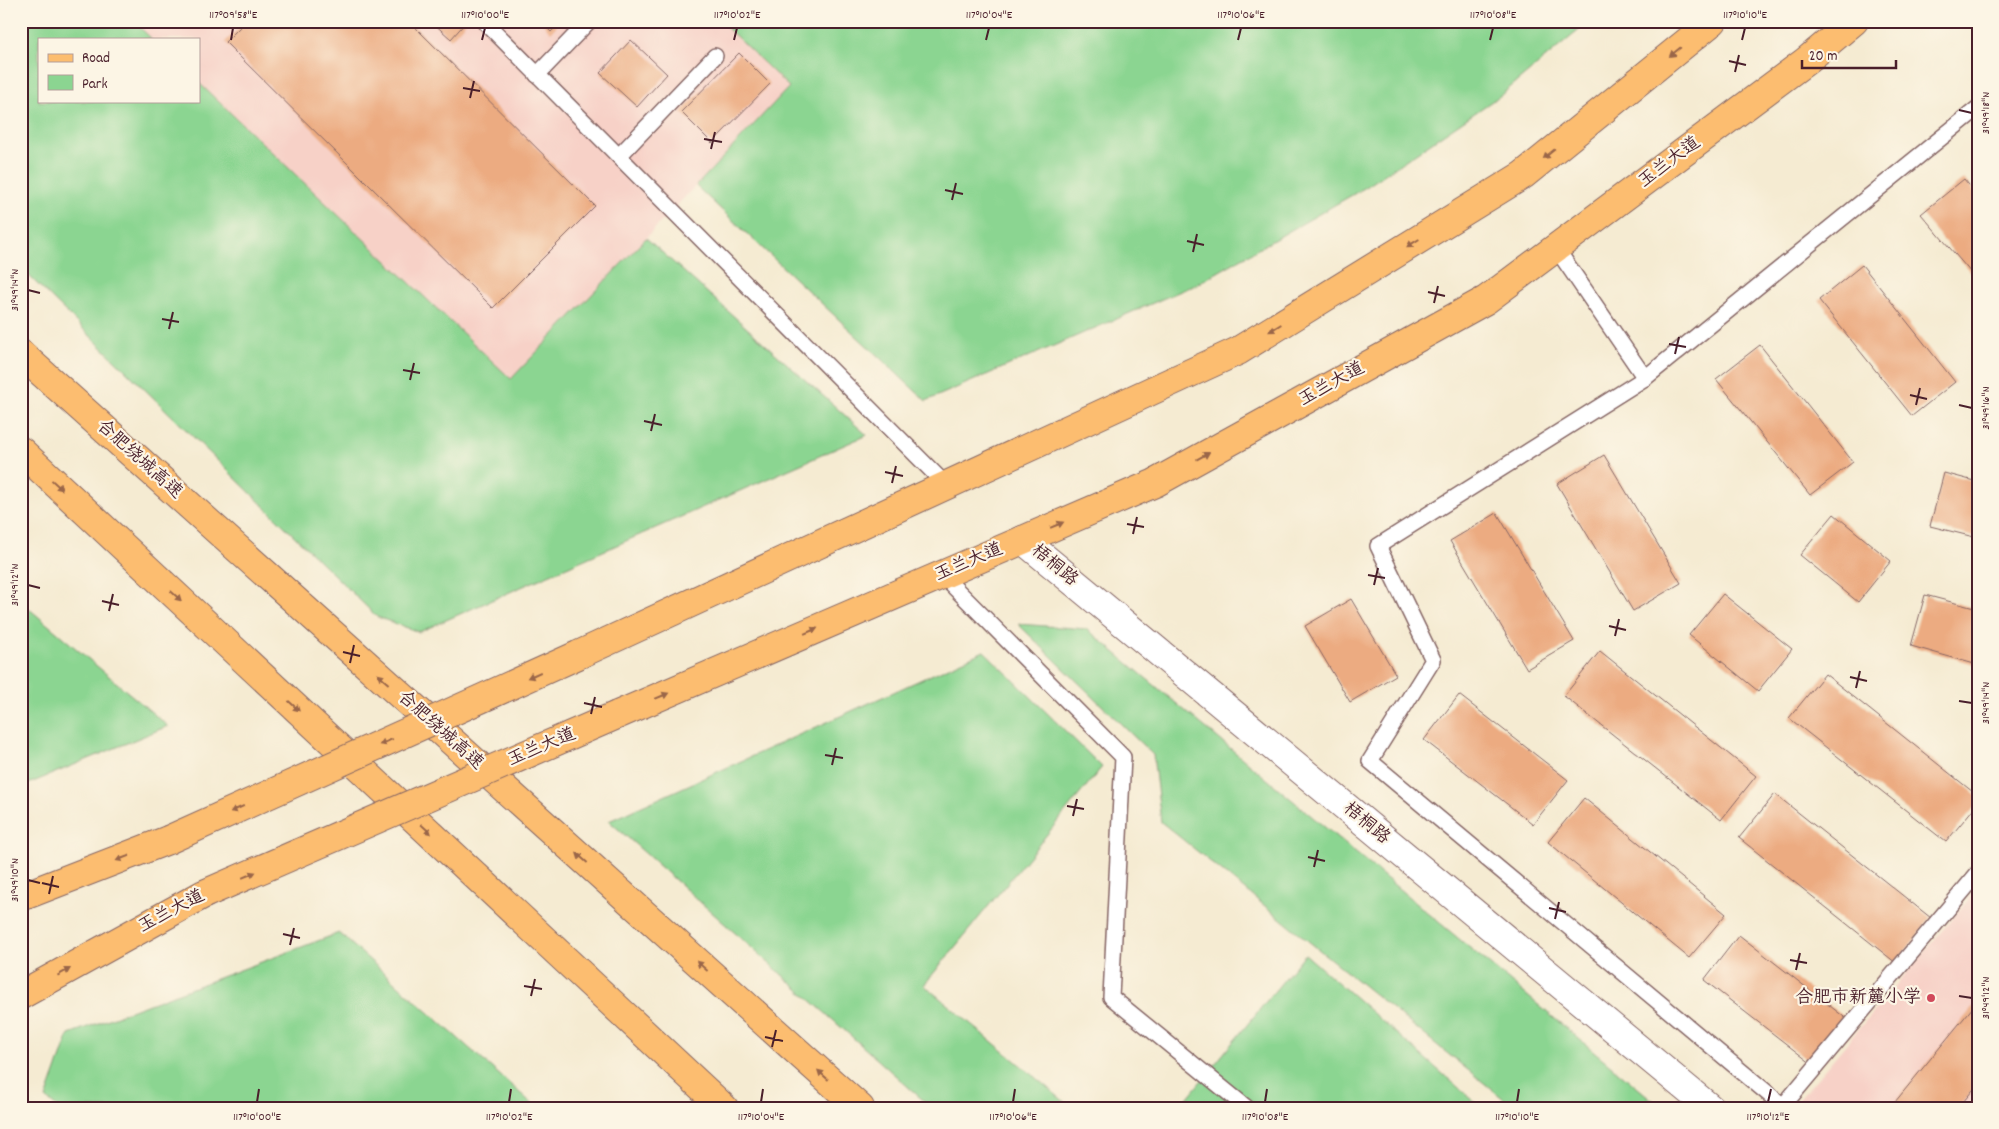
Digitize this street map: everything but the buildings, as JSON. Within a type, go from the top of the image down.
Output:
[{"type":"main road","points":[[21,897],[168,840],[578,655],[1238,351],[1523,175],[1713,21]]},
{"type":"main road","name":"玉兰大道","points":[[21,995],[204,894],[1155,483],[1486,300],[1806,60],[1854,21]]},
{"type":"main road","name":"合肥绕城高速","points":[[21,354],[860,1108]]},
{"type":"main road","points":[[21,451],[724,1108]]},
{"type":"street","name":"梧桐路","points":[[1022,540],[1710,1108]]},
{"type":"lane","points":[[484,21],[947,486]]},
{"type":"lane","points":[[537,74],[589,21]]},
{"type":"lane","points":[[619,156],[715,56]]},
{"type":"lane","points":[[1978,108],[1645,378],[1378,546],[1433,660],[1370,761],[1783,1106],[1978,873]]},
{"type":"lane","points":[[1556,248],[1645,378]]},
{"type":"lane","points":[[942,575],[1123,757],[1111,997],[1247,1108]]},
{"type":"shaded area","points":[[133,21],[720,21],[790,87],[511,379],[200,84],[200,38],[151,38]]},
{"type":"shaded area","name":"合肥市新麓小学","points":[[1978,888],[1978,1108],[1792,1108]]},
{"type":"green space","points":[[21,21],[133,21],[151,38],[38,38],[38,102],[200,102],[200,84],[511,379],[646,238],[867,435],[419,632],[377,617],[21,268]]},
{"type":"green space","points":[[720,21],[1590,21],[1501,95],[1366,187],[1197,284],[926,401],[696,186],[789,87]]},
{"type":"green space","points":[[21,602],[168,726],[21,787]]},
{"type":"green space","points":[[1018,624],[1087,629],[1662,1108],[1515,1108],[1161,822],[1153,755]]},
{"type":"green space","points":[[984,651],[1102,767],[924,985],[1072,1108],[932,1108],[609,821]]},
{"type":"green space","points":[[339,933],[537,1108],[58,1108],[46,1098],[69,1034]]},
{"type":"green space","points":[[1305,954],[1482,1108],[1179,1108]]},
{"type":"place","name":"合肥市新麓小学","points":[[1931,998]]}]
